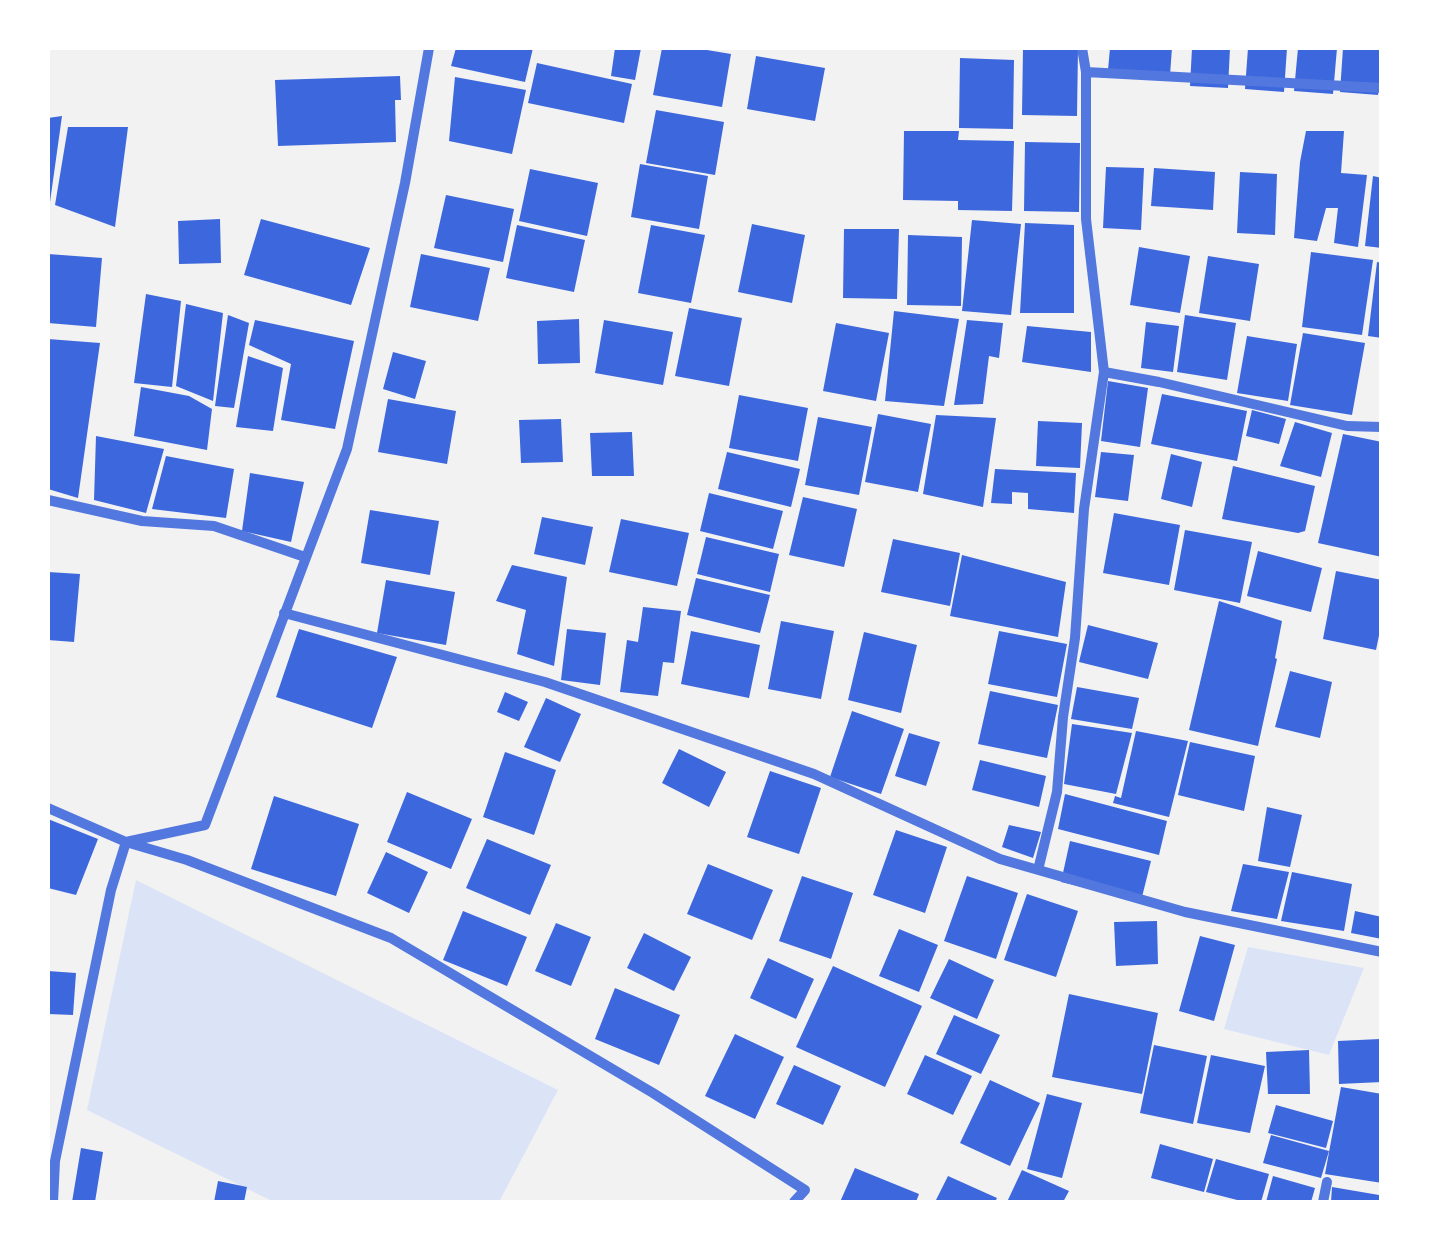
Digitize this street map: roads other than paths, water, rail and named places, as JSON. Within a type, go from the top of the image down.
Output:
[{"type":"street","points":[[126,842],[205,825],[348,449],[405,183],[429,48]]},
{"type":"street","points":[[1038,870],[1057,792],[1075,638],[1084,509],[1104,372],[1086,219],[1086,72],[1082,48]]},
{"type":"street","points":[[1086,72],[1382,88]]},
{"type":"street","points":[[1104,372],[1347,426],[1382,427]]},
{"type":"street","points":[[48,500],[142,521],[214,526],[306,557]]},
{"type":"street","points":[[284,613],[544,682],[796,768],[1000,859],[1185,912],[1382,952]]},
{"type":"street","points":[[48,808],[126,842],[188,860],[391,938],[653,1093],[806,1190],[794,1202]]},
{"type":"street","points":[[53,1202],[54,1161],[112,890],[126,842]]},
{"type":"street","points":[[1323,1202],[1327,1182]]}]
